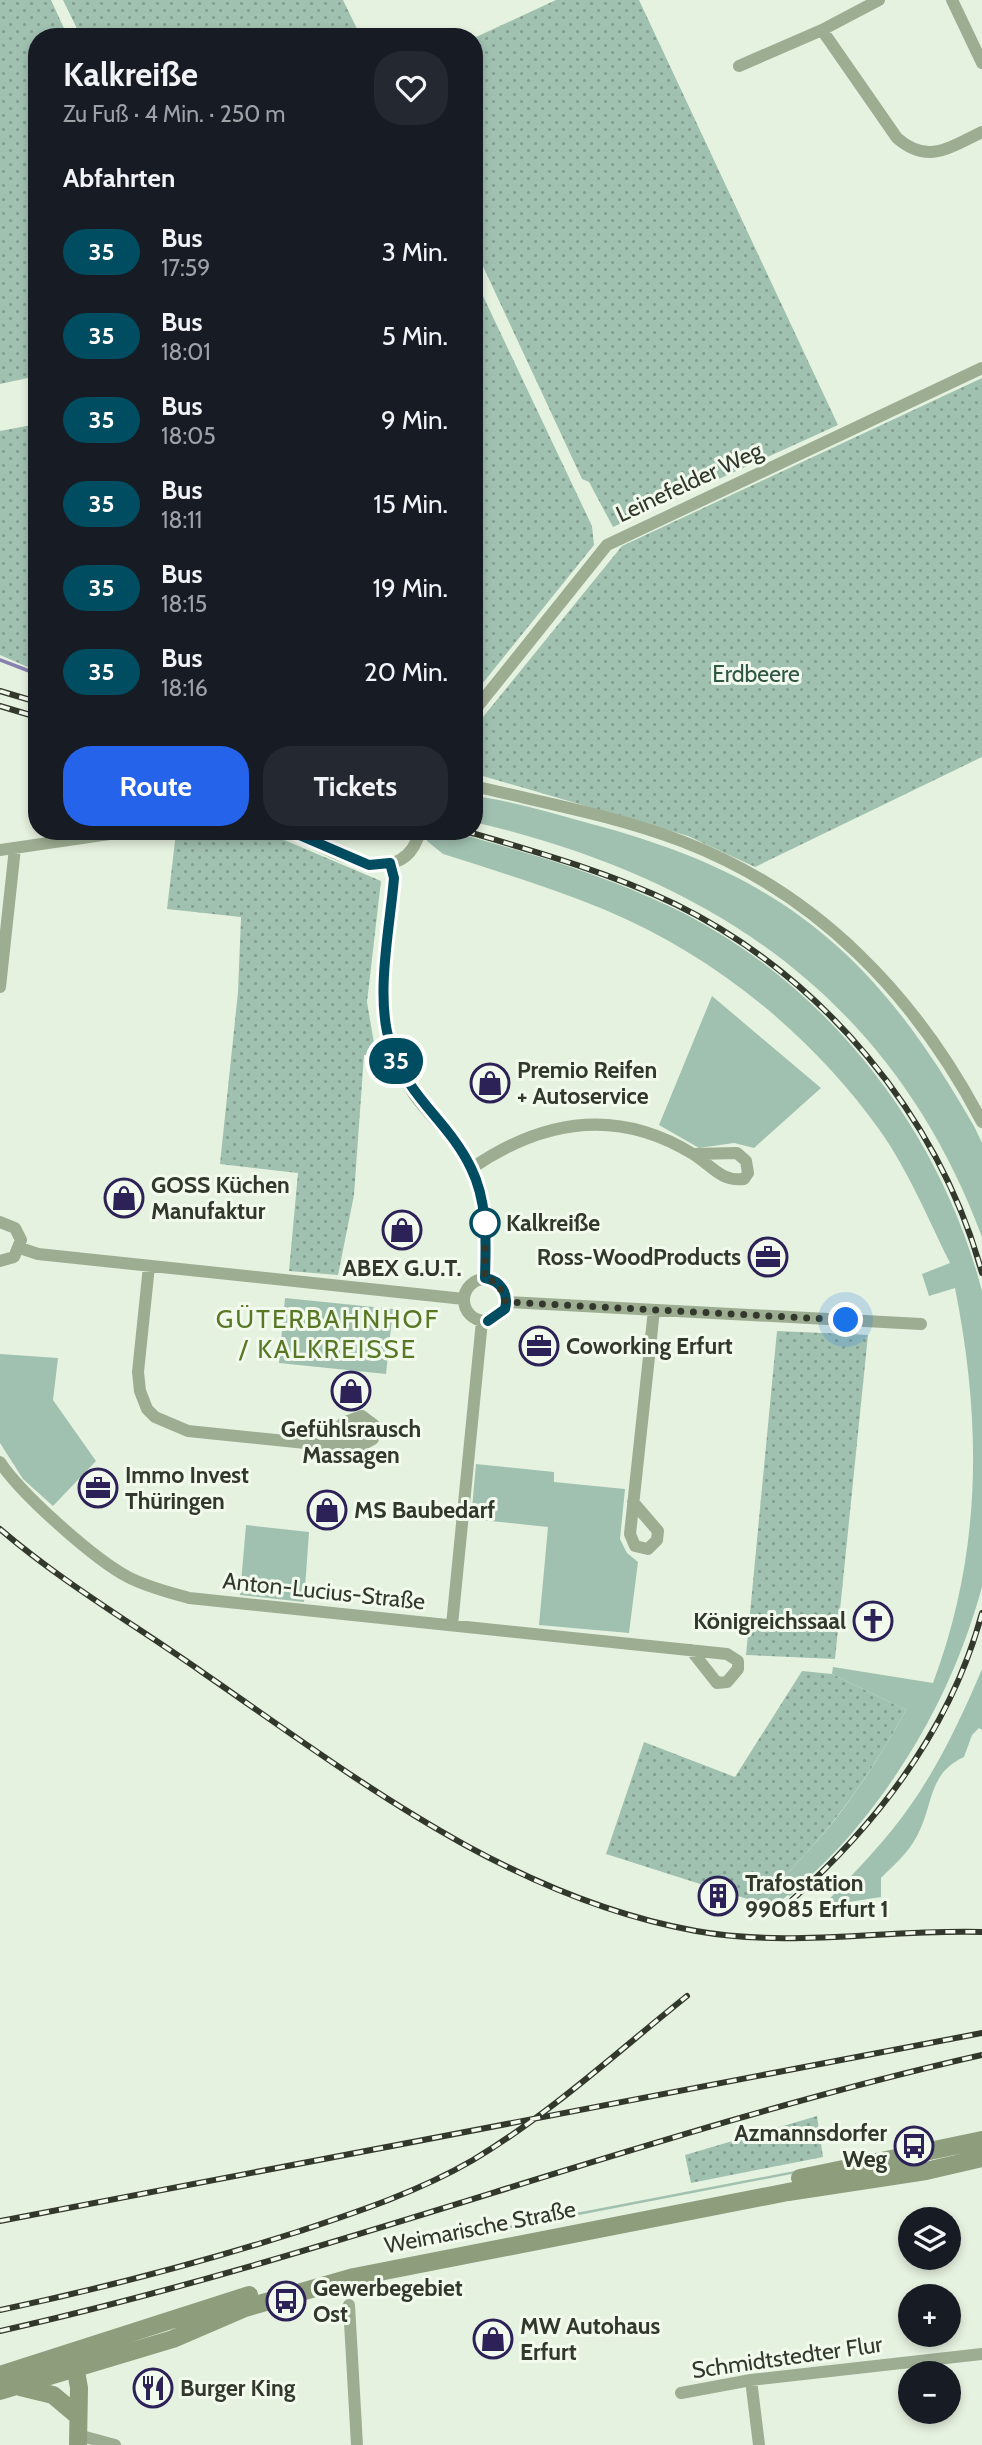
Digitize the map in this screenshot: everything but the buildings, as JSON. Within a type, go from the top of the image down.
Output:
[{"type":"main road","name":"Weimarische Straße","points":[[8,2389],[74,2361],[284,2284],[355,2265],[982,2140]]},
{"type":"main road","name":"Weimarische Straße","points":[[0,2375],[173,2339],[245,2308],[354,2277],[788,2192],[926,2171],[982,2158]]},
{"type":"main road","points":[[74,2361],[78,2440]]},
{"type":"main road","points":[[8,2389],[53,2395],[78,2416]]},
{"type":"street","points":[[738,66],[822,30],[879,0]]},
{"type":"street","points":[[956,1],[982,63]]},
{"type":"street","points":[[822,30],[897,138],[910,149],[926,153],[943,150],[982,132]]},
{"type":"street","name":"Leinefelder Weg","points":[[483,700],[607,545],[982,368]]},
{"type":"street","points":[[483,788],[630,824],[685,842],[788,895],[835,930],[882,975],[926,1030],[982,1122]]},
{"type":"street","points":[[0,850],[69,840]]},
{"type":"street","points":[[311,840],[369,865],[390,863],[409,853],[417,840]]},
{"type":"street","points":[[0,988],[15,848]]},
{"type":"street","points":[[390,863],[394,878],[384,1006],[389,1040],[400,1070],[416,1097],[456,1144],[472,1168],[485,1216],[485,1278]]},
{"type":"street","points":[[472,1168],[500,1149],[534,1134],[578,1124],[630,1129],[694,1154]]},
{"type":"street","points":[[0,1222],[15,1228],[21,1240],[20,1248],[14,1256],[0,1261]]},
{"type":"street","points":[[20,1248],[38,1254],[464,1299]]},
{"type":"street","points":[[149,1266],[138,1372],[140,1391],[147,1409],[155,1418],[188,1431],[325,1444]]},
{"type":"street","points":[[485,1278],[498,1283],[506,1302],[500,1315],[482,1321],[467,1311],[464,1299],[468,1287],[485,1278]]},
{"type":"street","points":[[506,1302],[922,1324]]},
{"type":"street","points":[[633,1502],[654,1310]]},
{"type":"street","points":[[452,1625],[482,1321]]},
{"type":"street","name":"Anton-Lucius-Straße","points":[[0,1462],[12,1480],[93,1552],[128,1577],[189,1598],[691,1650]]},
{"type":"street","points":[[349,2305],[358,2445]]},
{"type":"street","name":"Schmidtstedter Flur","points":[[681,2393],[751,2380],[982,2354]]},
{"type":"street","points":[[751,2380],[759,2445]]},
{"type":"street","points":[[78,2440],[114,2445]]},
{"type":"green space","points":[[0,0],[51,0],[64,28],[28,28],[28,378],[0,384]]},
{"type":"green space","points":[[63,0],[343,0],[357,28],[77,28]]},
{"type":"green space","points":[[556,0],[639,0],[838,425],[613,527],[589,482],[582,479],[483,266],[483,34]]},
{"type":"green space","points":[[483,296],[592,526],[594,545],[483,683]]},
{"type":"green space","name":"Erdbeere","points":[[982,378],[982,757],[755,867],[688,836],[483,776],[483,717],[622,546]]},
{"type":"green space","points":[[28,426],[28,667],[0,655],[0,431]]},
{"type":"green space","points":[[483,798],[588,823],[657,844],[717,868],[770,896],[818,929],[860,968],[900,1014],[938,1067],[982,1143],[982,1237],[945,1153],[899,1080],[846,1016],[785,962],[717,915],[642,877],[561,846],[483,824]]},
{"type":"green space","points":[[175,840],[284,840],[381,881],[367,1002],[376,1055],[364,1055],[354,1195],[338,1275],[289,1271],[298,1173],[220,1164],[238,992],[241,917],[167,909]]},
{"type":"green space","points":[[482,840],[590,874],[671,907],[727,938],[779,975],[826,1018],[868,1065],[905,1117],[937,1172],[963,1230],[982,1291],[982,1587],[947,1683],[933,1713],[898,1771],[841,1845],[790,1896],[777,1904],[763,1904],[849,1801],[906,1710],[832,1674],[833,1667],[933,1683],[949,1634],[969,1536],[973,1438],[970,1389],[955,1288],[929,1296],[922,1274],[950,1263],[909,1179],[881,1132],[854,1096],[824,1063],[758,1001],[722,974],[644,928],[564,894],[443,854],[427,841]]},
{"type":"green space","points":[[712,996],[821,1088],[754,1148],[734,1143],[699,1148],[659,1125]]},
{"type":"green space","points":[[285,1298],[393,1309],[386,1374],[279,1363]]},
{"type":"green space","points":[[777,1331],[868,1335],[835,1659],[746,1655]]},
{"type":"green space","points":[[0,1354],[58,1358],[53,1400],[96,1461],[53,1506],[23,1479],[0,1443]]},
{"type":"green space","points":[[476,1464],[554,1472],[554,1482],[625,1489],[620,1539],[627,1553],[638,1562],[629,1633],[539,1625],[548,1527],[471,1519]]},
{"type":"green space","points":[[246,1525],[309,1532],[304,1602],[240,1595]]},
{"type":"green space","points":[[982,1669],[982,1730],[979,1728],[972,1735],[964,1757],[943,1772],[937,1781],[914,1842],[881,1878],[881,1897],[823,1906],[884,1840],[919,1793],[953,1732]]},
{"type":"green space","points":[[802,1671],[832,1674],[906,1710],[849,1801],[763,1904],[606,1854],[644,1742],[735,1777]]},
{"type":"green space","points":[[817,2116],[823,2157],[691,2183],[685,2155]]},
{"type":"green space","points":[[841,2162],[838,2165],[445,2241],[445,2238]]},
{"type":"waterway","points":[[0,660],[28,671]]},
{"type":"railway","points":[[0,691],[28,699]]},
{"type":"railway","points":[[0,706],[28,714]]},
{"type":"railway","points":[[483,836],[572,863],[675,904],[729,934],[779,970],[825,1011],[867,1057],[905,1106],[937,1159],[962,1215],[982,1273]]},
{"type":"railway","points":[[0,1529],[74,1586],[376,1792],[498,1862],[561,1891],[627,1914],[696,1931],[732,1936],[803,1938],[982,1932]]},
{"type":"railway","points":[[792,1900],[854,1838],[908,1770],[951,1695],[969,1655],[982,1613]]},
{"type":"railway","points":[[0,2310],[186,2265],[365,2209],[431,2182],[473,2160],[529,2123],[687,1996]]},
{"type":"railway","points":[[0,2221],[982,2033]]},
{"type":"railway","points":[[0,2331],[247,2267],[735,2119],[982,2055]]},
{"type":"bus line","name":"35","points":[[308,840],[336,854],[369,865],[390,863],[394,878],[384,1006],[389,1040],[400,1070],[416,1097],[456,1144],[472,1168],[485,1216],[485,1278],[498,1283],[506,1295],[505,1309],[495,1319],[488,1321]]},
{"type":"place","name":"Premio Reifen + Autoservice","points":[[490,1083]]},
{"type":"place","name":"GOSS Küchen Manufaktur","points":[[124,1198]]},
{"type":"place","name":"Kalkreiße","points":[[485,1223]]},
{"type":"place","name":"ABEX G.U.T.","points":[[402,1230]]},
{"type":"place","name":"Ross-WoodProducts","points":[[768,1257]]},
{"type":"place","name":"Coworking Erfurt","points":[[539,1346]]},
{"type":"place","name":"Gefühlsrausch Massagen","points":[[351,1391]]},
{"type":"place","name":"Immo Invest Thüringen","points":[[98,1488]]},
{"type":"place","name":"MS Baubedarf","points":[[327,1510]]},
{"type":"place","name":"Königreichssaal","points":[[873,1621]]},
{"type":"place","name":"Trafostation 99085 Erfurt 1","points":[[718,1896]]},
{"type":"place","name":"Azmannsdorfer Weg","points":[[914,2146]]},
{"type":"place","name":"Gewerbegebiet Ost","points":[[286,2301]]},
{"type":"place","name":"MW Autohaus Erfurt","points":[[493,2339]]},
{"type":"place","name":"Burger King","points":[[153,2388]]},
{"type":"district","name":"GÜTERBAHNHOF / KALKREISSE","points":[[328,1334]]},
{"type":"route","points":[[485,1223],[485,1278],[498,1283],[506,1295],[506,1302],[846,1320]]}]
